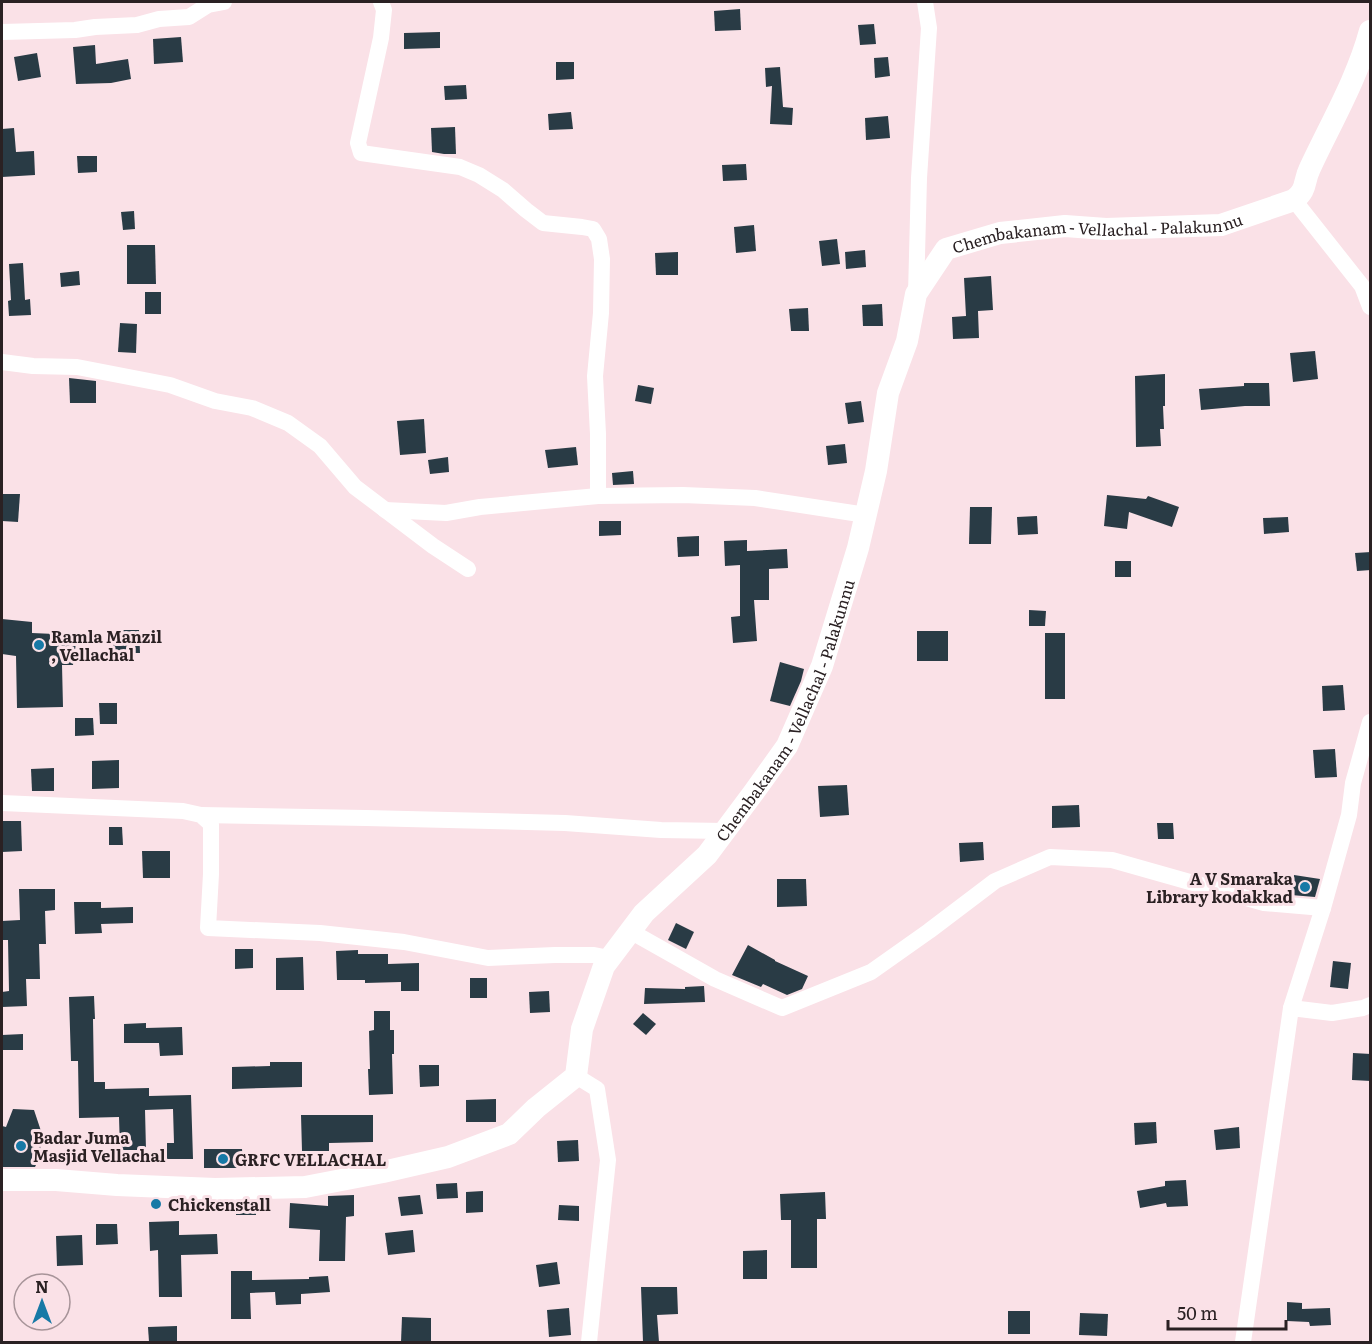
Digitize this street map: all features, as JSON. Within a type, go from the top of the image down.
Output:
[{"type":"main road","points":[[1294,200],[1302,194],[1308,172],[1338,110],[1371,31]]},
{"type":"main road","name":"Chembakanam - Vellachal - Palakunnu","points":[[576,1076],[582,1029],[604,966],[609,958],[644,913],[707,855],[787,746],[822,666],[858,548],[876,471],[888,393],[907,341],[916,294],[946,249],[1000,233],[1065,226],[1106,229],[1221,225],[1294,200]]},
{"type":"main road","points":[[2,1180],[56,1180],[215,1189],[305,1187],[448,1157],[508,1134],[576,1076]]},
{"type":"street","points":[[2,32],[137,25],[159,19],[189,17],[208,5],[224,2]]},
{"type":"street","points":[[381,2],[384,10],[381,38],[358,143],[361,153],[460,167],[479,175],[503,190],[543,223],[582,226],[593,230],[599,239],[602,260],[601,313],[595,376],[598,496]]},
{"type":"street","points":[[916,294],[919,178],[929,28],[925,2]]},
{"type":"street","points":[[1294,200],[1362,286],[1371,307]]},
{"type":"street","points":[[2,362],[33,366],[77,367],[170,385],[215,400],[252,408],[288,423],[320,446],[355,488],[468,569]]},
{"type":"street","points":[[385,510],[446,513],[480,507],[598,496],[682,495],[755,498],[866,514]]},
{"type":"street","points":[[1243,1342],[1291,1008],[1323,908],[1349,815],[1353,783],[1371,722]]},
{"type":"street","points":[[1353,783],[1371,772]]},
{"type":"street","points":[[2,803],[183,811],[201,815],[565,823],[661,830],[725,831]]},
{"type":"street","points":[[201,815],[211,824],[212,874],[208,928],[341,935],[404,942],[488,958],[555,955],[594,955],[609,958]]},
{"type":"street","points":[[630,931],[715,979],[783,1008],[871,972],[995,881],[1050,857],[1112,861],[1264,903],[1323,908]]},
{"type":"street","points":[[1291,1008],[1332,1013],[1371,1005]]},
{"type":"street","points":[[576,1076],[597,1089],[608,1160],[589,1342]]},
{"type":"building","points":[[740,9],[741,30],[715,31],[714,11]]},
{"type":"building","points":[[874,24],[876,44],[860,45],[858,25]]},
{"type":"building","points":[[440,32],[440,48],[404,49],[404,33]]},
{"type":"building","points":[[181,37],[183,62],[154,64],[153,39]]},
{"type":"building","points":[[95,45],[96,64],[128,59],[131,79],[111,83],[76,84],[73,47]]},
{"type":"building","points":[[37,53],[41,77],[18,81],[14,57]]},
{"type":"building","points":[[888,57],[890,76],[875,78],[874,58]]},
{"type":"building","points":[[556,62],[574,62],[574,79],[556,80]]},
{"type":"building","points":[[780,67],[783,107],[793,108],[792,125],[770,124],[772,86],[766,87],[765,68]]},
{"type":"building","points":[[466,85],[467,99],[445,100],[444,86]]},
{"type":"building","points":[[571,112],[573,129],[549,130],[548,114]]},
{"type":"building","points":[[888,116],[890,138],[866,140],[865,118]]},
{"type":"building","points":[[455,127],[456,154],[432,152],[431,128]]},
{"type":"building","points":[[14,128],[16,152],[34,151],[35,175],[2,177],[2,129]]},
{"type":"building","points":[[77,156],[97,156],[97,172],[78,173]]},
{"type":"building","points":[[746,164],[747,180],[723,181],[722,165]]},
{"type":"building","points":[[134,211],[135,229],[123,230],[121,212]]},
{"type":"building","points":[[754,225],[756,251],[736,253],[734,227]]},
{"type":"building","points":[[837,239],[840,264],[822,266],[819,241]]},
{"type":"building","points":[[127,245],[155,245],[156,284],[127,284]]},
{"type":"building","points":[[865,250],[866,267],[846,269],[845,252]]},
{"type":"building","points":[[678,252],[678,275],[656,275],[655,253]]},
{"type":"building","points":[[23,263],[25,300],[30,299],[31,315],[9,316],[8,301],[11,300],[9,264]]},
{"type":"building","points":[[79,271],[80,285],[61,287],[60,273]]},
{"type":"building","points":[[991,276],[993,310],[978,311],[979,338],[953,339],[952,317],[966,316],[964,278]]},
{"type":"building","points":[[145,292],[161,292],[161,314],[145,314]]},
{"type":"building","points":[[882,304],[883,326],[863,326],[862,305]]},
{"type":"building","points":[[808,308],[809,331],[791,331],[789,309]]},
{"type":"building","points":[[120,323],[137,324],[136,353],[118,352]]},
{"type":"building","points":[[1315,351],[1318,379],[1293,382],[1290,353]]},
{"type":"building","points":[[1165,374],[1164,429],[1160,429],[1161,446],[1136,447],[1135,376]]},
{"type":"building","points":[[69,378],[96,381],[96,403],[70,403]]},
{"type":"building","points":[[1244,383],[1269,383],[1270,406],[1201,410],[1199,389],[1244,386]]},
{"type":"building","points":[[638,385],[654,388],[651,404],[635,401]]},
{"type":"building","points":[[861,401],[864,422],[848,424],[845,403]]},
{"type":"building","points":[[424,419],[426,453],[400,455],[397,421]]},
{"type":"building","points":[[845,444],[847,463],[828,465],[826,446]]},
{"type":"building","points":[[576,447],[578,465],[548,468],[545,450]]},
{"type":"building","points":[[448,457],[449,472],[430,474],[428,460]]},
{"type":"building","points":[[633,471],[634,484],[613,485],[612,473]]},
{"type":"building","points":[[2,494],[20,494],[18,522],[2,521]]},
{"type":"building","points":[[1107,495],[1146,499],[1148,496],[1179,507],[1172,527],[1129,512],[1127,529],[1104,526]]},
{"type":"building","points":[[970,507],[992,507],[991,544],[969,544]]},
{"type":"building","points":[[1037,516],[1038,534],[1018,535],[1017,517]]},
{"type":"building","points":[[1288,517],[1289,532],[1264,534],[1263,518]]},
{"type":"building","points":[[599,521],[621,521],[621,535],[599,536]]},
{"type":"building","points":[[699,536],[699,556],[678,557],[677,537]]},
{"type":"building","points":[[747,540],[747,551],[787,549],[788,568],[769,569],[769,600],[754,600],[757,641],[733,643],[731,617],[740,616],[740,565],[725,566],[724,541]]},
{"type":"building","points":[[1371,552],[1371,570],[1357,571],[1355,553]]},
{"type":"building","points":[[1115,561],[1131,561],[1131,577],[1115,577]]},
{"type":"building","points":[[1029,610],[1046,611],[1045,626],[1029,626]]},
{"type":"building","points":[[2,619],[32,622],[32,633],[77,635],[73,665],[62,665],[63,707],[17,708],[16,656],[2,654]]},
{"type":"building","points":[[112,630],[139,630],[140,653],[113,653]]},
{"type":"building","points":[[917,631],[948,631],[948,661],[917,661]]},
{"type":"building","points":[[1045,633],[1065,633],[1065,699],[1045,699]]},
{"type":"building","points":[[780,662],[804,669],[790,706],[770,701]]},
{"type":"building","points":[[1343,685],[1345,710],[1323,711],[1322,686]]},
{"type":"building","points":[[99,703],[117,703],[117,724],[100,724]]},
{"type":"building","points":[[75,718],[93,718],[94,735],[75,736]]},
{"type":"building","points":[[1335,749],[1337,777],[1315,778],[1313,750]]},
{"type":"building","points":[[119,760],[119,788],[92,789],[92,761]]},
{"type":"building","points":[[54,768],[54,791],[32,791],[31,769]]},
{"type":"building","points":[[847,785],[849,815],[820,817],[818,786]]},
{"type":"building","points":[[1079,805],[1080,827],[1052,828],[1052,806]]},
{"type":"building","points":[[2,821],[21,821],[22,851],[2,852]]},
{"type":"building","points":[[1157,823],[1173,823],[1174,839],[1158,839]]},
{"type":"building","points":[[109,827],[122,827],[123,845],[109,845]]},
{"type":"building","points":[[983,842],[984,860],[960,862],[959,843]]},
{"type":"building","points":[[142,851],[170,851],[170,878],[143,878]]},
{"type":"building","name":"A V Smaraka Library kodakkad","points":[[1294,875],[1320,879],[1315,897],[1291,895]]},
{"type":"building","points":[[777,879],[806,879],[807,906],[777,907]]},
{"type":"building","points":[[19,889],[55,889],[55,910],[45,911],[46,944],[39,944],[40,979],[26,979],[27,1006],[2,1007],[2,992],[9,991],[8,940],[2,940],[2,921],[20,920]]},
{"type":"building","points":[[74,902],[101,902],[101,908],[133,907],[133,923],[101,924],[102,933],[75,934]]},
{"type":"building","points":[[676,923],[694,932],[686,949],[668,940]]},
{"type":"building","points":[[748,945],[775,961],[808,976],[802,989],[787,995],[763,984],[761,987],[732,975]]},
{"type":"building","points":[[235,949],[253,949],[253,968],[235,969]]},
{"type":"building","points":[[358,950],[358,954],[388,954],[388,964],[419,963],[419,991],[401,991],[401,982],[365,983],[365,980],[337,980],[336,951]]},
{"type":"building","points":[[303,957],[304,990],[276,990],[276,958]]},
{"type":"building","points":[[1333,961],[1351,963],[1348,989],[1330,987]]},
{"type":"building","points":[[470,978],[487,978],[487,998],[470,998]]},
{"type":"building","points":[[704,986],[705,1002],[644,1004],[645,988],[685,989],[685,987]]},
{"type":"building","points":[[549,991],[550,1012],[530,1013],[529,992]]},
{"type":"building","points":[[94,996],[94,1082],[105,1082],[105,1089],[149,1088],[149,1096],[191,1095],[193,1159],[167,1159],[167,1143],[174,1143],[173,1109],[145,1110],[146,1150],[120,1150],[119,1117],[79,1118],[78,1061],[71,1061],[69,997]]},
{"type":"building","points":[[374,1011],[390,1011],[390,1030],[394,1030],[393,1094],[369,1095],[369,1031],[374,1030]]},
{"type":"building","points":[[643,1013],[656,1024],[646,1035],[633,1024]]},
{"type":"building","points":[[146,1023],[146,1028],[182,1027],[183,1055],[160,1056],[159,1043],[124,1043],[124,1024]]},
{"type":"building","points":[[23,1034],[23,1050],[2,1050],[2,1035]]},
{"type":"building","points":[[1353,1053],[1371,1054],[1371,1081],[1352,1080]]},
{"type":"building","points":[[270,1062],[302,1062],[302,1087],[232,1089],[232,1067],[270,1066]]},
{"type":"building","points":[[419,1065],[439,1065],[439,1086],[420,1087]]},
{"type":"building","points":[[496,1099],[496,1122],[466,1122],[466,1100]]},
{"type":"building","name":"Badar Juma Masjid Vellachal","points":[[13,1109],[34,1110],[42,1134],[39,1159],[35,1167],[2,1167],[2,1126],[6,1127]]},
{"type":"building","points":[[301,1115],[373,1115],[373,1142],[329,1143],[329,1151],[302,1151]]},
{"type":"building","points":[[1156,1122],[1157,1143],[1135,1145],[1134,1123]]},
{"type":"building","points":[[1239,1127],[1240,1148],[1216,1150],[1214,1130]]},
{"type":"building","points":[[578,1140],[579,1161],[558,1162],[557,1141]]},
{"type":"building","name":"GRFC VELLACHAL","points":[[204,1149],[242,1149],[243,1168],[204,1168]]},
{"type":"building","points":[[1186,1180],[1188,1206],[1167,1207],[1166,1203],[1140,1208],[1137,1191],[1165,1186],[1165,1181]]},
{"type":"building","points":[[457,1183],[458,1198],[437,1199],[436,1184]]},
{"type":"building","points":[[483,1191],[483,1212],[466,1213],[466,1192]]},
{"type":"building","points":[[825,1192],[826,1219],[817,1219],[817,1268],[791,1268],[791,1220],[781,1220],[780,1194]]},
{"type":"building","points":[[354,1195],[354,1216],[346,1217],[345,1261],[319,1261],[320,1230],[289,1228],[290,1203],[328,1206],[328,1196]]},
{"type":"building","points":[[420,1195],[423,1214],[401,1216],[398,1197]]},
{"type":"building","points":[[236,1202],[256,1202],[256,1215],[236,1215]]},
{"type":"building","points":[[559,1205],[579,1206],[579,1221],[558,1220]]},
{"type":"building","points":[[179,1221],[179,1235],[217,1234],[218,1254],[181,1255],[182,1297],[159,1297],[158,1250],[150,1251],[149,1222]]},
{"type":"building","points":[[96,1224],[117,1224],[118,1244],[96,1245]]},
{"type":"building","points":[[413,1230],[415,1252],[388,1255],[385,1233]]},
{"type":"building","points":[[82,1235],[83,1265],[57,1266],[56,1236]]},
{"type":"building","points":[[767,1250],[767,1279],[743,1279],[743,1251]]},
{"type":"building","points":[[557,1262],[560,1284],[539,1287],[536,1265]]},
{"type":"building","points":[[231,1271],[252,1271],[252,1280],[309,1279],[309,1277],[328,1276],[330,1292],[301,1294],[301,1304],[276,1305],[275,1292],[250,1293],[251,1319],[231,1319]]},
{"type":"building","points":[[641,1287],[677,1287],[678,1314],[657,1315],[659,1342],[643,1342]]},
{"type":"building","points":[[1287,1302],[1302,1303],[1302,1309],[1330,1308],[1331,1325],[1310,1326],[1309,1322],[1287,1321]]},
{"type":"building","points":[[569,1308],[571,1335],[549,1337],[547,1310]]},
{"type":"building","points":[[1008,1311],[1030,1311],[1030,1334],[1008,1334]]},
{"type":"building","points":[[1080,1313],[1108,1314],[1107,1336],[1079,1335]]},
{"type":"building","points":[[402,1317],[431,1318],[431,1342],[401,1342]]},
{"type":"building","points":[[177,1326],[177,1342],[149,1342],[148,1327]]},
{"type":"place","name":"Ramla Manzil , Vellachal","points":[[39,645]]},
{"type":"place","name":"A V Smaraka Library kodakkad","points":[[1305,887]]},
{"type":"place","name":"Badar Juma Masjid Vellachal","points":[[21,1146]]},
{"type":"place","name":"GRFC VELLACHAL","points":[[223,1159]]},
{"type":"place","name":"Chickenstall","points":[[156,1204]]}]
